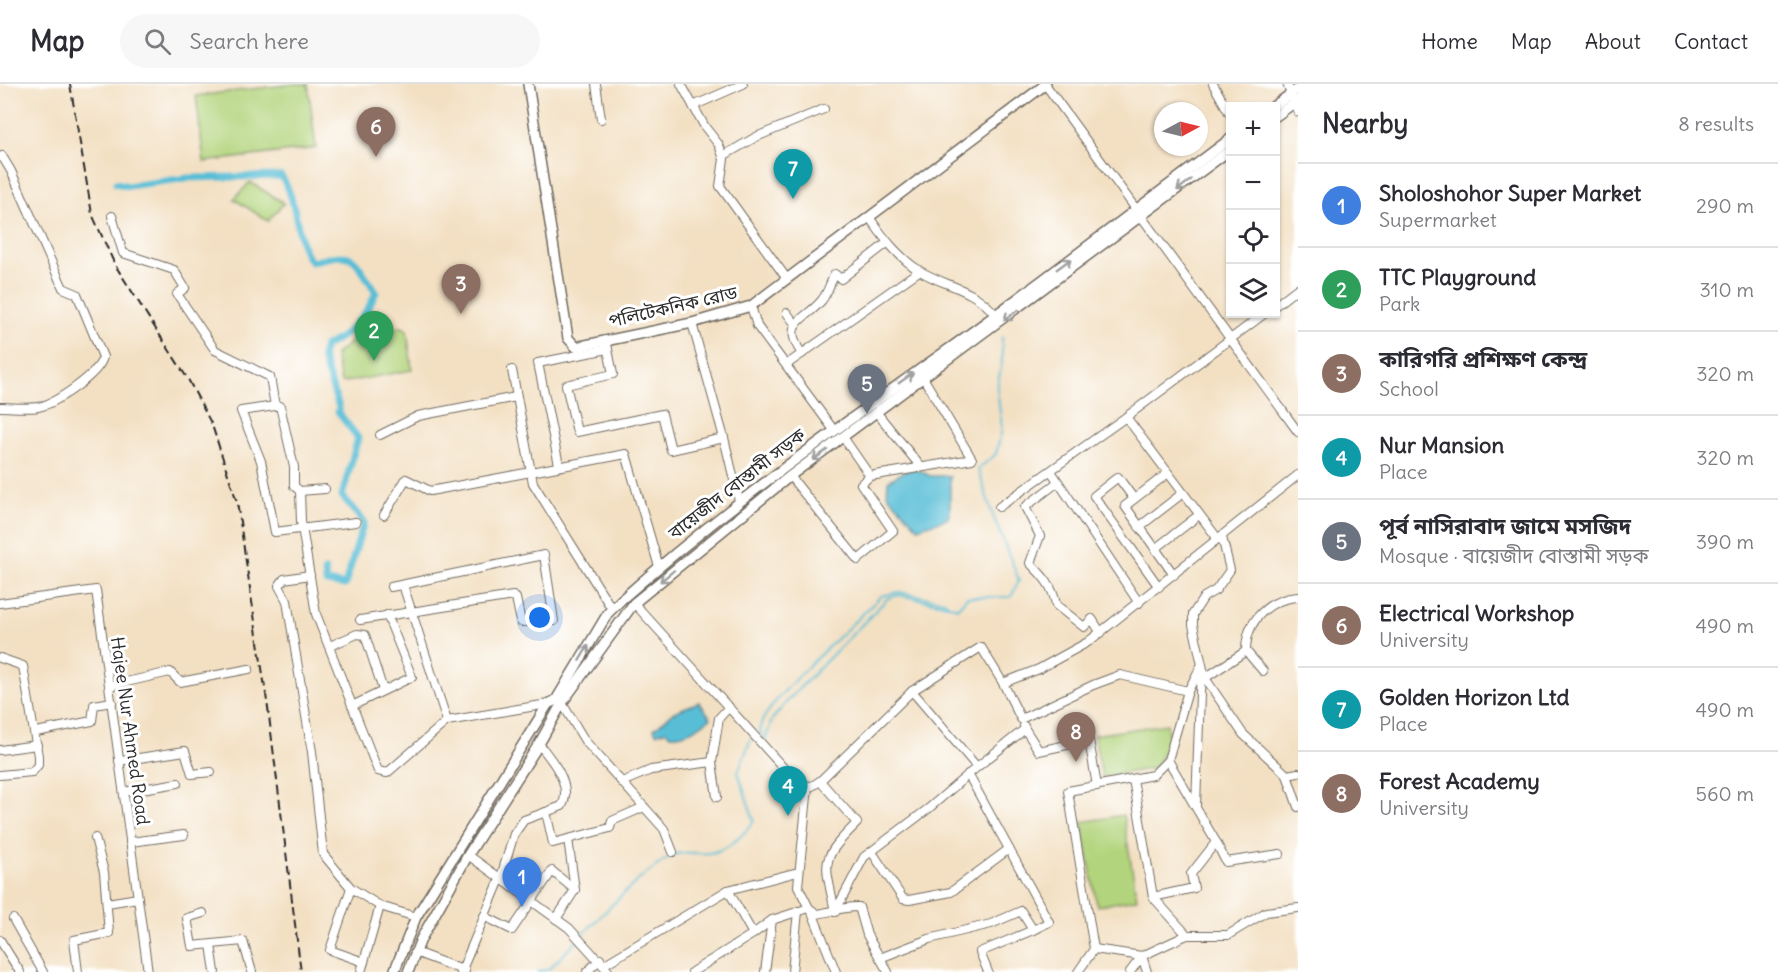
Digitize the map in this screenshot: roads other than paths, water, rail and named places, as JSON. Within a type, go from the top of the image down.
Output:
[{"type":"main road","name":"পলিটেকনিক রোড","points":[[528,84],[568,338],[576,347],[607,345],[751,306],[1045,84]]},
{"type":"main road","points":[[1280,113],[1294,103],[1298,89]]},
{"type":"main road","name":"বায়েজীদ বোস্তামী সড়ক","points":[[407,972],[415,952],[468,855],[557,712],[555,702],[633,603],[790,476],[924,379],[1140,212],[1226,142]]},
{"type":"main road","name":"বায়েজীদ বোস্তামী সড়ক","points":[[394,972],[416,917],[555,702],[612,609],[739,501],[833,429],[1226,153]]},
{"type":"main road","points":[[407,972],[426,922],[447,881],[555,702]]},
{"type":"main road","points":[[399,972],[406,952],[438,888],[557,712]]},
{"type":"street","points":[[596,84],[602,119]]},
{"type":"street","points":[[681,84],[723,156],[720,186],[787,279]]},
{"type":"street","points":[[693,106],[743,84]]},
{"type":"street","points":[[1045,84],[1298,432]]},
{"type":"street","points":[[1214,84],[1226,106]]},
{"type":"street","points":[[1287,84],[1294,103]]},
{"type":"street","points":[[723,156],[756,137],[824,109]]},
{"type":"street","points":[[0,407],[38,407],[54,402],[101,365],[103,357],[77,294],[63,288],[11,171],[1,156]]},
{"type":"street","points":[[112,216],[123,253],[174,270],[185,288],[177,294],[215,350],[270,377],[275,406]]},
{"type":"street","points":[[869,217],[887,243],[919,271],[982,299],[995,314]]},
{"type":"street","points":[[795,325],[823,298],[835,274],[841,279],[887,243]]},
{"type":"street","points":[[786,365],[919,271]]},
{"type":"street","points":[[1280,301],[1298,288]]},
{"type":"street","points":[[751,306],[758,326],[833,429]]},
{"type":"street","points":[[787,314],[795,325],[794,341],[802,354]]},
{"type":"street","points":[[999,507],[1126,417],[1259,318]]},
{"type":"street","points":[[692,322],[739,501]]},
{"type":"street","points":[[559,465],[538,363],[607,345],[613,374],[566,385],[578,433],[662,414],[671,450],[724,438]]},
{"type":"street","points":[[512,370],[533,483],[612,609]]},
{"type":"street","points":[[790,476],[857,561],[893,531],[861,484],[870,476],[972,459],[924,379]]},
{"type":"street","points":[[380,435],[418,416],[516,397]]},
{"type":"street","points":[[325,489],[300,491],[294,486],[294,468],[280,406],[242,411],[261,461],[275,532],[356,522]]},
{"type":"street","points":[[877,413],[921,467]]},
{"type":"street","points":[[1126,417],[1199,514],[1220,538],[1230,570],[1216,590],[1204,597],[1193,614],[1192,625],[1205,678],[1243,734],[1287,776],[1298,807]]},
{"type":"street","points":[[843,437],[870,476]]},
{"type":"street","points":[[384,515],[406,479],[430,491],[624,453],[628,455],[659,567]]},
{"type":"street","points":[[1051,471],[1139,603]]},
{"type":"street","points":[[1168,473],[1125,506],[1174,575]]},
{"type":"street","points":[[1004,682],[1066,655],[1101,633],[1298,475]]},
{"type":"street","points":[[1134,499],[1118,477],[1094,496],[1159,587]]},
{"type":"street","points":[[1058,482],[1025,507],[1040,536],[1030,563],[1046,579],[1054,592],[1056,605],[1084,627],[1092,619],[1101,633]]},
{"type":"street","points":[[300,491],[302,529],[316,614],[381,773],[387,773],[447,721],[555,702],[585,741],[664,829],[672,852]]},
{"type":"street","points":[[1139,527],[1183,493]]},
{"type":"street","points":[[1155,549],[1199,514]]},
{"type":"street","points":[[360,620],[513,596],[516,598],[521,622],[554,621],[546,557],[542,555],[391,587]]},
{"type":"street","points":[[310,575],[284,579],[279,586],[287,601],[312,752],[323,854],[351,888],[380,906],[416,917]]},
{"type":"street","points":[[403,585],[447,721]]},
{"type":"street","name":"Hajee Nur Ahmed Road","points":[[0,603],[96,590],[148,972]]},
{"type":"street","points":[[1263,671],[1246,651],[1248,630],[1258,615],[1266,609],[1298,597]]},
{"type":"street","points":[[633,603],[799,785],[808,786],[820,781],[912,690],[981,647],[1004,682],[1025,729],[1040,751],[1089,740],[1096,786]]},
{"type":"street","points":[[352,706],[411,677],[387,615]]},
{"type":"street","points":[[330,646],[357,633],[365,635],[383,690]]},
{"type":"street","points":[[1205,678],[1246,651]]},
{"type":"street","points":[[0,658],[23,666],[36,732],[38,765],[32,772],[0,775]]},
{"type":"street","points":[[1078,972],[1094,948],[1068,791],[1153,775],[1168,760],[1188,691],[1201,666],[1196,806]]},
{"type":"street","points":[[109,686],[170,672],[180,682],[249,669]]},
{"type":"street","points":[[1021,719],[1093,685],[1120,675],[1188,691]]},
{"type":"street","points":[[912,690],[977,767]]},
{"type":"street","points":[[36,732],[92,721],[94,705],[112,702]]},
{"type":"street","points":[[717,797],[712,762],[719,718],[729,707]]},
{"type":"street","points":[[835,912],[864,857],[928,809],[1025,729]]},
{"type":"street","points":[[415,952],[463,971],[501,877],[514,834],[524,820],[562,806],[566,799],[560,775],[539,744]]},
{"type":"street","points":[[0,750],[37,745]]},
{"type":"street","points":[[119,761],[186,750],[192,774],[211,771]]},
{"type":"street","points":[[1168,760],[1226,862],[1280,854]]},
{"type":"street","points":[[622,782],[651,770],[712,762]]},
{"type":"street","points":[[1287,776],[1298,773]]},
{"type":"street","points":[[968,774],[1049,921],[980,952],[988,972]]},
{"type":"street","points":[[1133,779],[1153,897],[1187,935]]},
{"type":"street","points":[[820,781],[857,823],[834,846],[826,862],[835,912]]},
{"type":"street","points":[[124,792],[178,783]]},
{"type":"street","points":[[808,786],[798,886],[811,910],[836,972]]},
{"type":"street","points":[[546,812],[553,843],[610,828],[612,821],[644,807]]},
{"type":"street","points":[[130,842],[184,836]]},
{"type":"street","points":[[78,972],[74,940],[109,934],[104,872],[95,838]]},
{"type":"street","points":[[556,919],[576,890],[568,838]]},
{"type":"street","points":[[1153,897],[1194,888],[1191,874],[1216,842]]},
{"type":"street","points":[[872,852],[903,898],[909,900],[951,892],[1009,849]]},
{"type":"street","points":[[468,855],[569,928],[605,965]]},
{"type":"street","points":[[484,916],[512,930],[552,871],[576,890]]},
{"type":"street","points":[[587,972],[605,965],[728,890],[794,873]]},
{"type":"street","points":[[351,888],[330,950],[364,962]]},
{"type":"street","points":[[728,890],[753,934]]},
{"type":"street","points":[[107,903],[138,898]]},
{"type":"street","points":[[361,972],[380,906]]},
{"type":"street","points":[[692,972],[772,920],[798,911],[811,910],[817,914],[835,912],[845,907],[859,908],[867,935],[888,972]]},
{"type":"street","points":[[1130,972],[1142,956],[1187,935],[1228,935],[1266,912],[1298,908]]},
{"type":"street","points":[[792,972],[798,911]]},
{"type":"street","points":[[880,958],[929,939],[991,924],[1021,911],[1033,930]]},
{"type":"street","points":[[203,914],[188,918],[192,946],[243,941],[252,972]]},
{"type":"street","points":[[13,919],[43,972]]},
{"type":"street","points":[[765,972],[772,920]]},
{"type":"street","points":[[0,940],[20,972]]},
{"type":"street","points":[[211,945],[215,972]]},
{"type":"street","points":[[1094,948],[1142,956]]},
{"type":"street","points":[[1142,956],[1147,972]]},
{"type":"water","points":[[917,469],[930,476],[950,476],[950,513],[947,519],[918,528],[887,494],[888,481],[905,471]]},
{"type":"water","points":[[699,702],[711,718],[692,731],[681,734],[670,735],[666,731],[656,733],[654,729],[674,712]]},
{"type":"waterway","points":[[116,183],[128,186],[188,178],[281,176],[291,199],[303,246],[312,262],[346,256],[357,264],[376,292],[368,308],[349,331],[325,346],[322,357],[339,407],[338,412],[358,438],[342,496],[364,522],[345,585],[326,582],[325,571]]},
{"type":"waterway","points":[[950,605],[957,608],[967,597],[1011,597],[1019,580],[992,513],[978,469],[996,454],[1002,429],[997,388],[1002,362],[1002,337]]},
{"type":"waterway","points":[[899,592],[944,601],[949,605],[899,595],[888,598],[789,699],[772,720],[765,740],[762,737],[761,724],[780,696],[881,596],[899,592]]},
{"type":"waterway","points":[[581,936],[634,884],[657,865],[679,853],[710,853],[723,849],[750,826],[754,821],[738,772],[751,739]]},
{"type":"waterway","points":[[538,972],[549,969],[577,941]]},
{"type":"railway","points":[[70,84],[92,214],[115,265],[189,381],[212,425],[237,502],[268,708],[301,972]]},
{"type":"place","name":"Electrical Workshop","points":[[376,157]]},
{"type":"place","name":"Golden Horizon Ltd","points":[[793,199]]},
{"type":"place","name":"কারিগরি প্রশিক্ষণ কেন্দ্র","points":[[461,314]]},
{"type":"place","name":"TTC Playground","points":[[374,361]]},
{"type":"place","name":"পূর্ব নাসিরাবাদ জামে মসজিদ","points":[[867,414]]},
{"type":"place","name":"Forest Academy","points":[[1076,762]]},
{"type":"place","name":"Nur Mansion","points":[[788,816]]},
{"type":"place","name":"Sholoshohor Super Market","points":[[522,907]]}]
